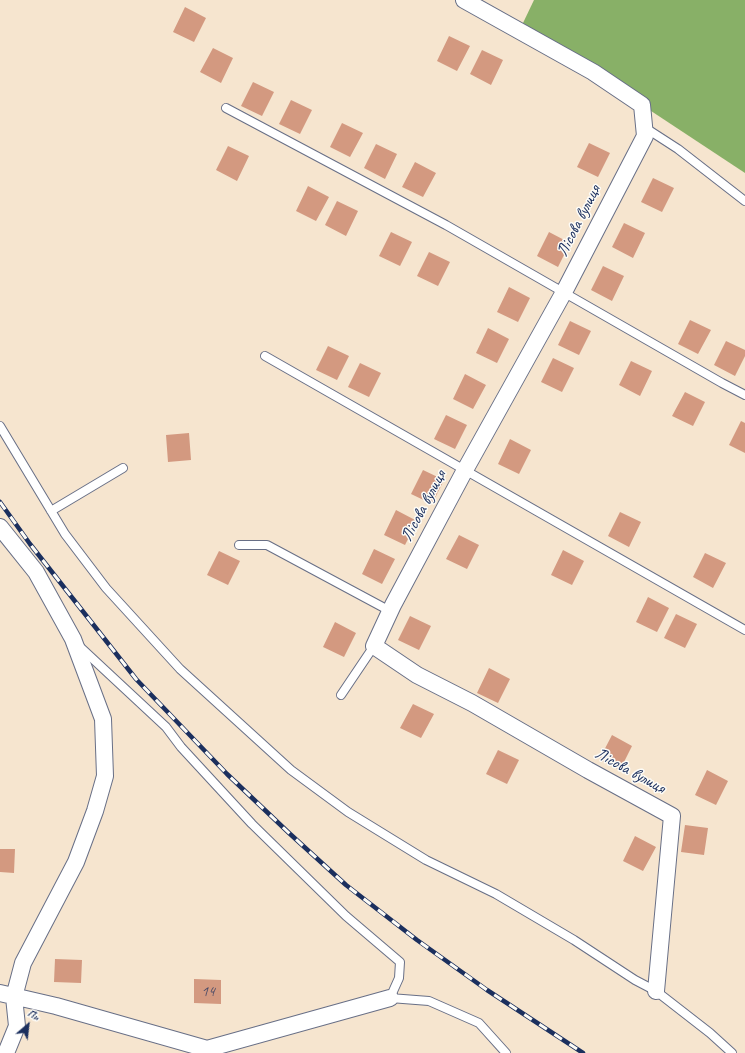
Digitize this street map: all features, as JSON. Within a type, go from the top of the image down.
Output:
[{"type":"street","name":"Лісова вулиця","points":[[464,0],[593,72],[642,105],[645,136],[564,292],[465,470],[390,611],[374,646],[417,675],[472,703],[588,770],[672,816],[656,991]]},
{"type":"street","points":[[0,527],[36,572],[73,639],[102,719],[105,776],[95,811],[76,862],[7,995],[16,1026],[6,1053]]},
{"type":"street","points":[[7,995],[56,1006],[208,1051],[390,998]]},
{"type":"lane","points":[[226,108],[446,225],[745,395]]},
{"type":"lane","points":[[644,126],[678,149],[745,201]]},
{"type":"lane","points":[[265,356],[745,630]]},
{"type":"lane","points":[[0,426],[65,534],[106,588],[180,669],[291,770],[348,812],[426,860],[496,894],[574,940],[635,980],[656,991],[710,1033],[732,1053]]},
{"type":"lane","points":[[51,511],[123,468]]},
{"type":"lane","points":[[239,545],[267,545],[390,611]]},
{"type":"lane","points":[[73,639],[166,727],[181,746],[252,824],[346,916],[400,962],[399,978],[390,998],[429,1001],[479,1023],[506,1053]]},
{"type":"lane","points":[[341,695],[374,646]]},
{"type":"green space","points":[[534,0],[745,0],[745,173],[642,105],[523,23]]},
{"type":"building","points":[[185,7],[206,18],[194,42],[173,32]]},
{"type":"building","points":[[449,36],[470,46],[457,71],[437,61]]},
{"type":"building","points":[[213,48],[233,58],[221,83],[200,72]]},
{"type":"building","points":[[482,50],[503,60],[491,85],[470,74]]},
{"type":"building","points":[[253,82],[274,92],[262,116],[241,106]]},
{"type":"building","points":[[291,100],[312,110],[300,134],[279,124]]},
{"type":"building","points":[[342,123],[363,133],[350,157],[330,147]]},
{"type":"building","points":[[589,143],[610,153],[598,177],[577,167]]},
{"type":"building","points":[[376,144],[397,154],[385,179],[364,168]]},
{"type":"building","points":[[228,146],[249,156],[237,181],[216,170]]},
{"type":"building","points":[[415,162],[436,173],[423,197],[402,187]]},
{"type":"building","points":[[653,178],[674,188],[662,212],[641,202]]},
{"type":"building","points":[[308,186],[329,197],[316,221],[296,211]]},
{"type":"building","points":[[337,201],[358,211],[346,236],[325,225]]},
{"type":"building","points":[[624,223],[645,233],[633,258],[612,247]]},
{"type":"building","points":[[391,232],[412,242],[400,266],[379,256]]},
{"type":"building","points":[[549,232],[570,243],[558,267],[537,256]]},
{"type":"building","points":[[429,252],[450,262],[438,286],[417,276]]},
{"type":"building","points":[[603,266],[624,276],[612,301],[591,290]]},
{"type":"building","points":[[509,287],[530,298],[518,322],[497,312]]},
{"type":"building","points":[[690,320],[711,330],[698,354],[678,344]]},
{"type":"building","points":[[570,321],[591,331],[579,355],[558,345]]},
{"type":"building","points":[[488,328],[509,339],[497,363],[476,353]]},
{"type":"building","points":[[726,341],[745,350],[745,356],[735,376],[714,365]]},
{"type":"building","points":[[328,346],[349,356],[337,380],[316,370]]},
{"type":"building","points":[[553,358],[574,368],[562,392],[541,382]]},
{"type":"building","points":[[631,361],[652,371],[640,396],[619,385]]},
{"type":"building","points":[[360,363],[381,373],[369,397],[348,387]]},
{"type":"building","points":[[465,374],[486,385],[473,409],[453,399]]},
{"type":"building","points":[[685,392],[705,402],[693,426],[672,416]]},
{"type":"building","points":[[446,415],[467,425],[455,449],[434,439]]},
{"type":"building","points":[[741,421],[745,423],[745,453],[729,445]]},
{"type":"building","points":[[189,433],[191,460],[168,462],[166,435]]},
{"type":"building","points":[[510,439],[531,450],[519,474],[498,464]]},
{"type":"building","points":[[423,470],[444,480],[432,504],[411,494]]},
{"type":"building","points":[[396,510],[417,521],[405,545],[384,535]]},
{"type":"building","points":[[620,512],[641,522],[629,547],[608,536]]},
{"type":"building","points":[[459,535],[479,545],[467,569],[446,559]]},
{"type":"building","points":[[374,549],[395,559],[382,584],[362,574]]},
{"type":"building","points":[[563,550],[584,561],[572,585],[551,575]]},
{"type":"building","points":[[219,551],[240,561],[228,585],[207,575]]},
{"type":"building","points":[[705,553],[726,563],[713,588],[693,577]]},
{"type":"building","points":[[648,597],[669,608],[657,632],[636,622]]},
{"type":"building","points":[[676,614],[697,624],[685,648],[664,638]]},
{"type":"building","points":[[410,616],[431,626],[419,650],[398,640]]},
{"type":"building","points":[[335,622],[356,633],[344,657],[323,647]]},
{"type":"building","points":[[489,668],[510,679],[498,703],[477,693]]},
{"type":"building","points":[[413,704],[434,714],[421,738],[400,728]]},
{"type":"building","points":[[612,735],[632,746],[620,770],[599,760]]},
{"type":"building","points":[[498,750],[519,760],[507,784],[486,774]]},
{"type":"building","points":[[707,770],[728,781],[716,805],[695,795]]},
{"type":"building","points":[[685,825],[708,828],[704,855],[681,852]]},
{"type":"building","points":[[635,836],[656,847],[643,871],[623,861]]},
{"type":"building","points":[[0,849],[15,849],[14,873],[0,872]]},
{"type":"building","points":[[55,959],[82,960],[81,983],[54,982]]},
{"type":"building","points":[[194,979],[221,980],[221,1004],[194,1003]]},
{"type":"railway","points":[[0,502],[30,544],[136,679],[227,774],[289,833],[346,885],[417,940],[487,990],[583,1053]]}]
